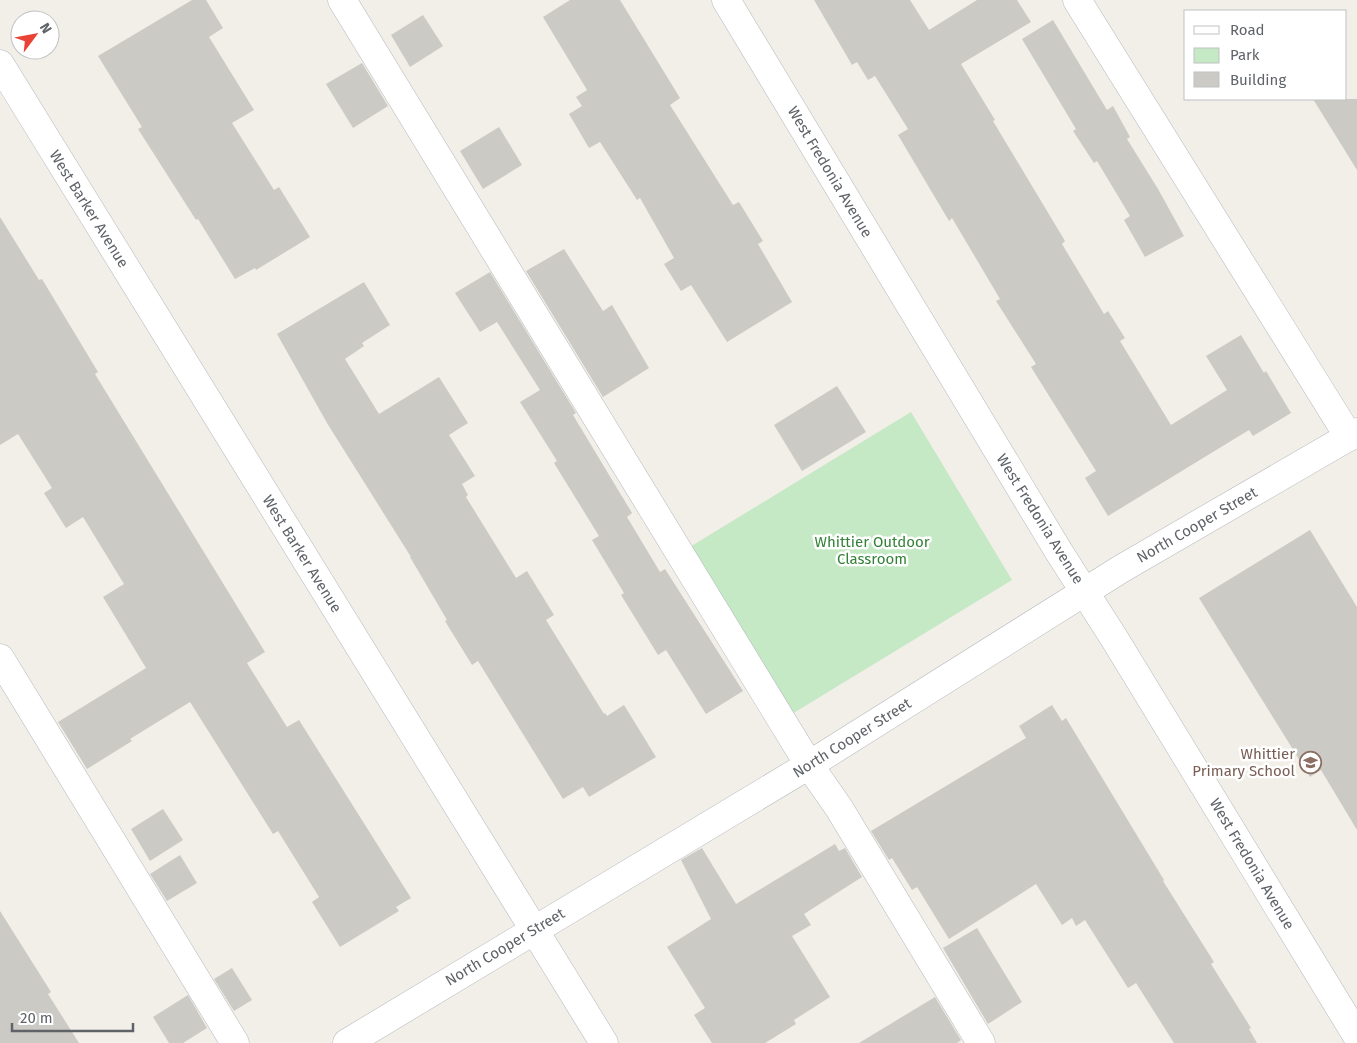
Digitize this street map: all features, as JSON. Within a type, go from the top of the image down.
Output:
[{"type":"street","points":[[342,0],[981,1043]]},
{"type":"street","name":"West Fredonia Avenue","points":[[726,0],[1049,535],[1357,1036]]},
{"type":"street","points":[[1077,0],[1353,434]]},
{"type":"street","name":"West Barker Avenue","points":[[0,64],[604,1043]]},
{"type":"street","name":"North Cooper Street","points":[[347,1043],[809,765],[1085,591],[1353,434]]},
{"type":"street","points":[[0,658],[235,1043]]},
{"type":"green space","name":"Whittier Outdoor Classroom","points":[[911,412],[1012,580],[782,720],[680,553]]},
{"type":"building","points":[[192,0],[206,0],[223,28],[209,37],[254,110],[232,123],[274,190],[279,187],[310,237],[256,270],[255,268],[235,279],[198,219],[196,220],[138,129],[142,127],[98,56]]},
{"type":"building","points":[[570,0],[620,0],[680,98],[670,105],[733,205],[739,202],[763,241],[758,244],[792,302],[727,342],[691,285],[681,291],[664,264],[674,258],[640,198],[637,200],[600,142],[589,148],[569,114],[582,106],[576,97],[587,90],[543,17]]},
{"type":"building","points":[[814,0],[910,0],[929,30],[977,0],[1017,0],[1031,22],[961,64],[1065,241],[1062,244],[1104,314],[1108,311],[1125,338],[1120,341],[1171,425],[1227,390],[1206,356],[1241,335],[1264,373],[1266,371],[1291,413],[1253,436],[1249,430],[1108,516],[1085,478],[1096,471],[1031,367],[1036,364],[996,301],[1000,299],[952,218],[949,221],[898,135],[908,129],[875,76],[868,80],[857,62],[852,65]]},
{"type":"building","points":[[423,15],[443,46],[410,67],[391,35]]},
{"type":"building","points":[[1053,20],[1107,110],[1113,106],[1130,137],[1127,139],[1184,236],[1145,257],[1124,220],[1130,216],[1097,161],[1094,163],[1073,131],[1076,129],[1022,39]]},
{"type":"building","points":[[362,63],[388,106],[353,128],[326,84]]},
{"type":"building","points":[[1357,99],[1357,170],[1314,100]]},
{"type":"building","points":[[499,127],[522,165],[483,189],[460,151]]},
{"type":"building","points":[[0,217],[39,280],[42,279],[98,372],[95,374],[265,652],[247,663],[287,727],[299,720],[411,898],[396,907],[399,911],[340,947],[312,902],[319,897],[278,831],[273,834],[190,702],[130,739],[132,741],[87,769],[58,722],[146,668],[103,597],[124,584],[83,517],[66,528],[44,493],[52,488],[18,434],[0,445]]},
{"type":"building","points":[[564,249],[603,311],[612,305],[649,368],[603,397],[526,271]]},
{"type":"building","points":[[490,272],[576,413],[573,415],[632,513],[627,517],[660,572],[665,569],[743,691],[706,714],[666,650],[658,655],[621,595],[624,593],[592,540],[599,536],[554,463],[557,461],[520,402],[540,390],[497,322],[480,332],[455,293]]},
{"type":"building","points":[[364,282],[390,325],[362,343],[364,346],[345,359],[379,414],[439,377],[468,423],[449,435],[475,476],[462,484],[468,495],[466,497],[516,578],[527,571],[554,615],[546,620],[604,714],[607,716],[624,705],[656,757],[589,797],[583,787],[563,799],[478,661],[472,665],[445,621],[447,620],[411,557],[327,423],[277,334]]},
{"type":"building","points":[[837,386],[866,432],[802,471],[774,425]]},
{"type":"building","name":"Whittier Primary School","points":[[1310,530],[1357,607],[1357,830],[1321,770],[1310,777],[1199,598]]},
{"type":"building","points":[[1052,705],[1062,721],[1066,718],[1163,881],[1214,962],[1211,964],[1251,1028],[1249,1029],[1257,1043],[1174,1043],[1136,983],[1128,988],[1085,920],[1076,926],[1072,918],[1062,925],[1036,884],[949,939],[917,887],[912,890],[892,858],[889,860],[871,831],[1026,738],[1019,726]]},
{"type":"building","points":[[163,809],[183,840],[150,861],[131,829]]},
{"type":"building","points":[[835,844],[839,851],[845,848],[862,877],[804,914],[811,925],[792,936],[830,997],[794,1020],[796,1024],[765,1043],[712,1043],[694,1015],[705,1008],[667,947],[711,919],[681,860],[702,848],[736,904]]},
{"type":"building","points":[[180,855],[197,883],[167,901],[150,874]]},
{"type":"building","points":[[0,911],[51,992],[48,994],[79,1043],[0,1043]]},
{"type":"building","points":[[977,928],[1022,1002],[988,1024],[943,948]]},
{"type":"building","points":[[232,968],[252,1000],[234,1011],[214,979]]},
{"type":"building","points":[[188,995],[207,1028],[183,1043],[169,1043],[153,1017]]},
{"type":"building","points":[[935,997],[961,1040],[957,1043],[859,1043]]},
{"type":"place","name":"Whittier Primary School","points":[[1311,763]]}]
